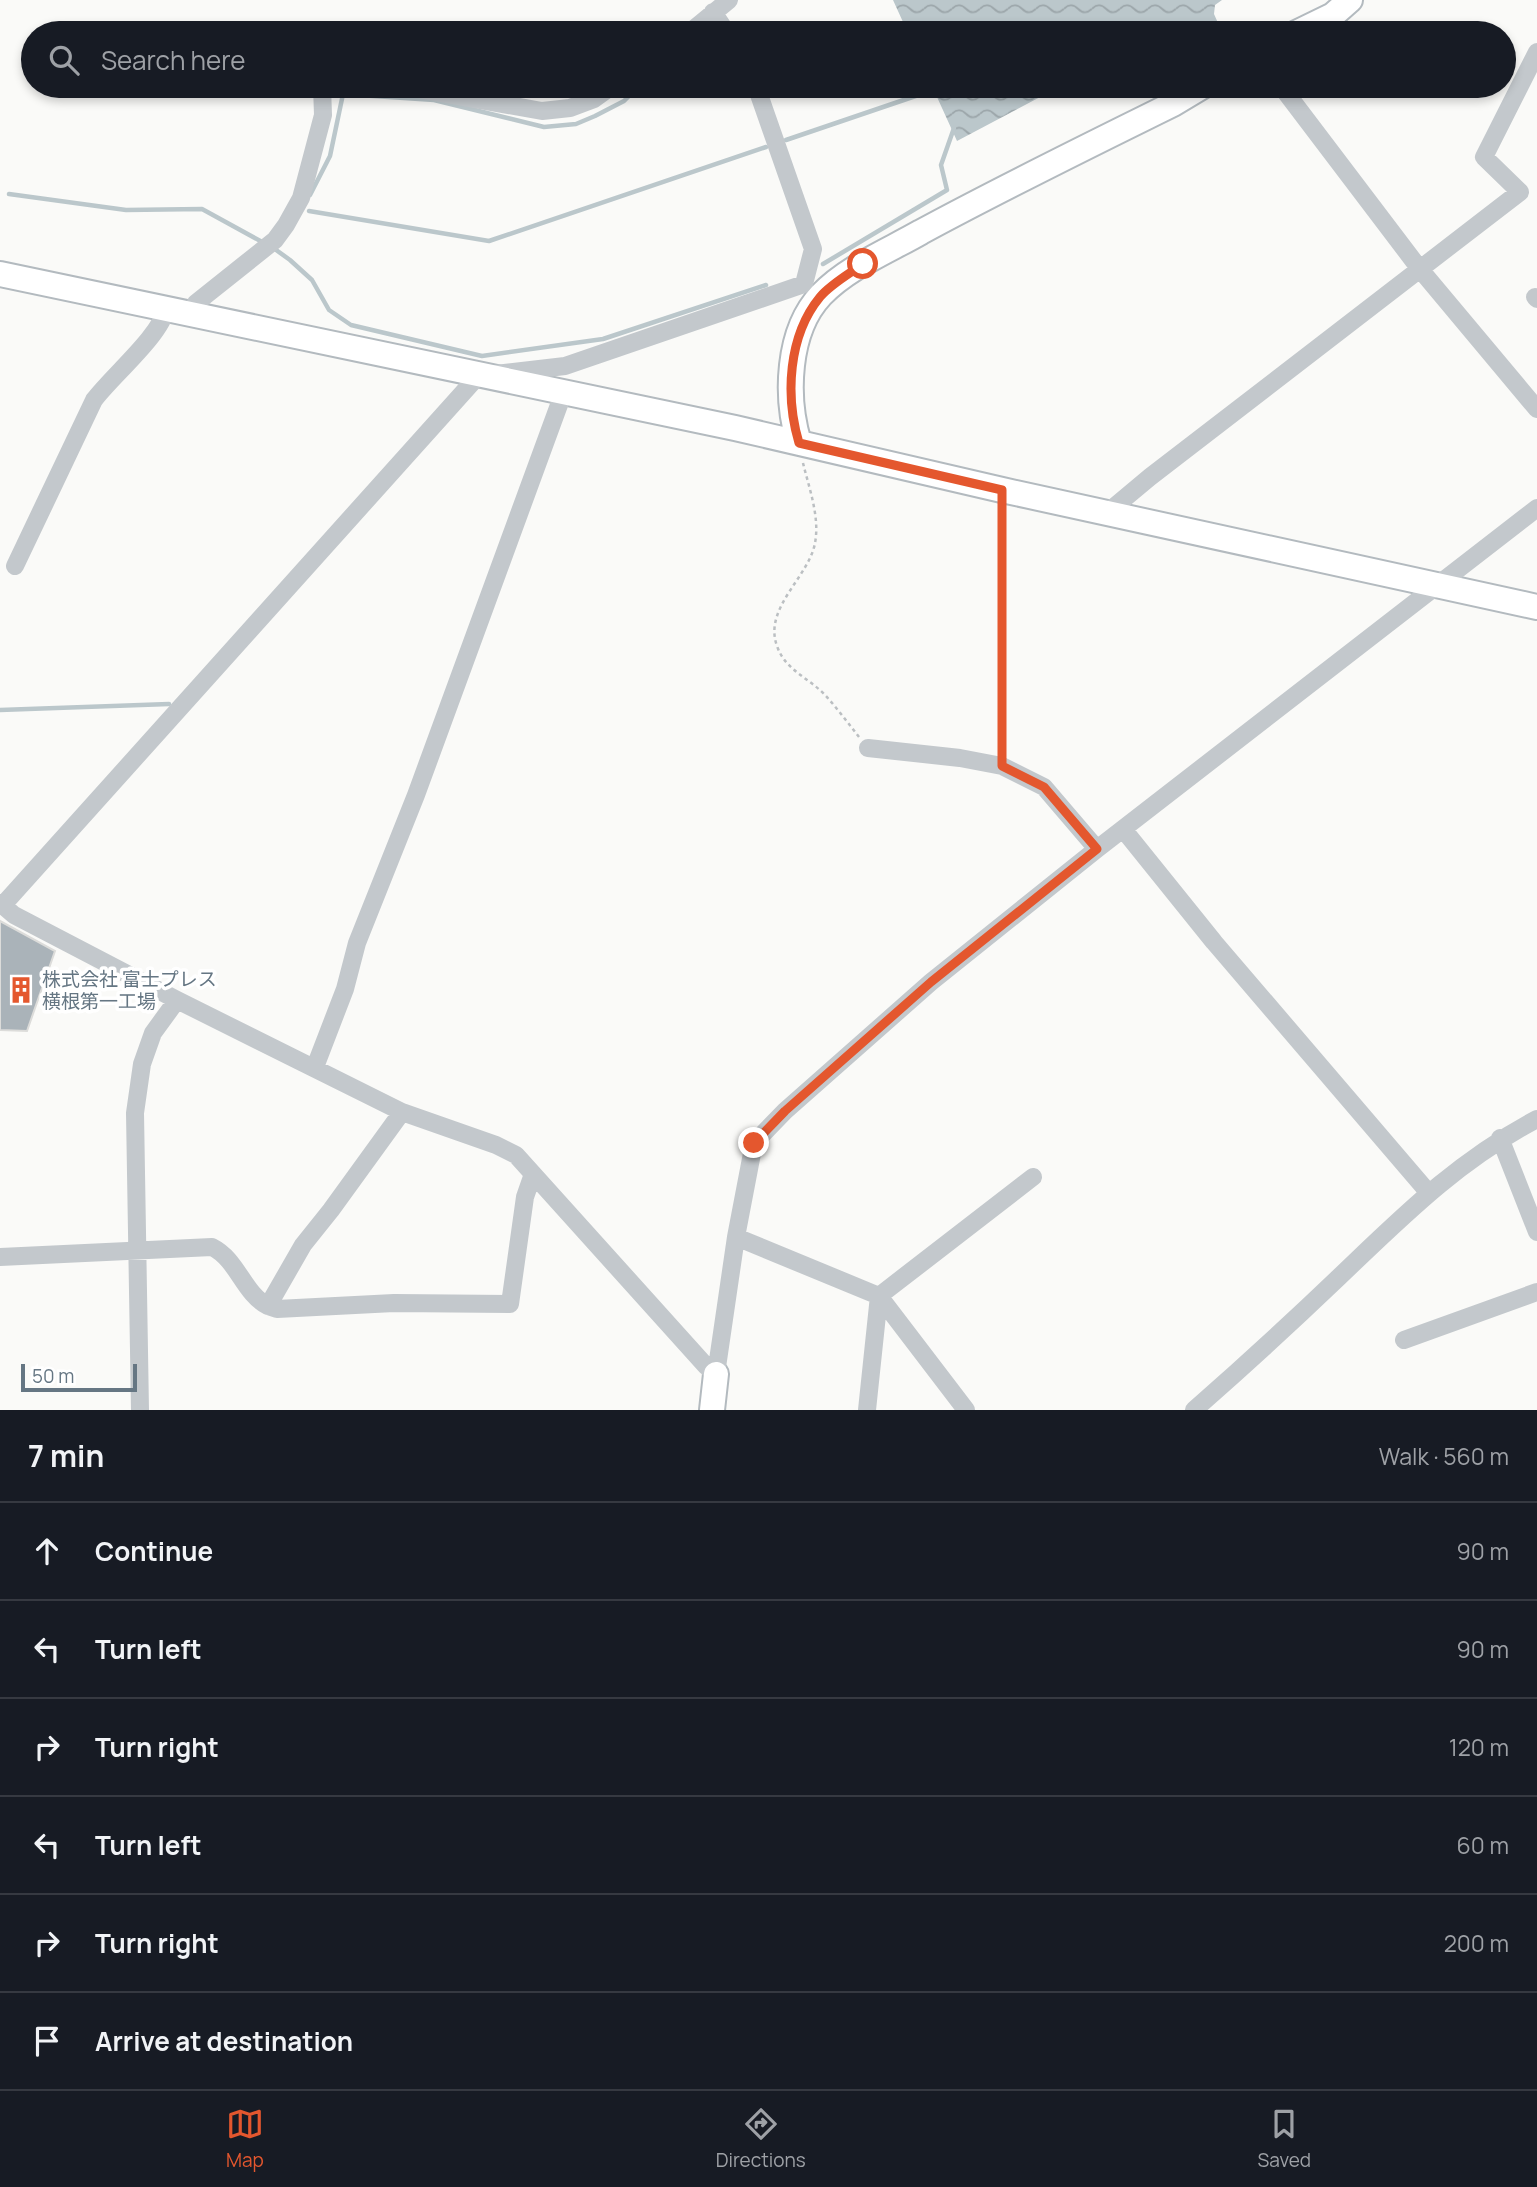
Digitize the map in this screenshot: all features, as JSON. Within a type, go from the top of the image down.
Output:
[{"type":"street","points":[[706,21],[729,0]]},
{"type":"street","points":[[1321,21],[1333,15],[1350,0]]},
{"type":"street","points":[[713,12],[719,21]]},
{"type":"street","points":[[1516,94],[1537,52]]},
{"type":"street","points":[[191,315],[196,303],[269,244],[301,198],[323,115],[322,98]]},
{"type":"street","points":[[472,98],[542,110],[570,108],[595,98]]},
{"type":"street","points":[[760,98],[813,248],[813,289],[795,349],[793,424],[799,443]]},
{"type":"street","points":[[716,1374],[516,1155],[496,1145],[402,1112],[177,1000],[14,915],[2,904],[478,376],[565,366],[703,320],[813,289],[979,199],[1183,98]]},
{"type":"street","points":[[1290,98],[1419,268],[1537,409]]},
{"type":"street","points":[[1107,513],[1520,192],[1484,157],[1514,98]]},
{"type":"street","points":[[0,274],[799,443],[1537,607]]},
{"type":"street","points":[[15,566],[94,400],[108,381],[154,333],[165,317],[166,309]]},
{"type":"street","points":[[315,1067],[345,989],[357,943],[416,795],[564,394]]},
{"type":"street","points":[[712,1410],[736,1237],[754,1143],[785,1111],[931,982],[1097,849],[1537,508]]},
{"type":"street","points":[[867,748],[960,758],[1002,766],[1044,787],[1097,849]]},
{"type":"street","points":[[1124,829],[1214,942],[1428,1192]]},
{"type":"street","points":[[140,1410],[135,1113],[142,1064],[153,1033],[177,1000]]},
{"type":"street","points":[[268,1306],[303,1245],[402,1112]]},
{"type":"street","points":[[1194,1410],[1272,1342],[1428,1192],[1500,1138],[1537,1119]]},
{"type":"street","points":[[1500,1138],[1537,1231]]},
{"type":"street","points":[[0,1257],[212,1247],[225,1253],[257,1301],[276,1309],[394,1303],[510,1304],[525,1197],[533,1174]]},
{"type":"street","points":[[867,1410],[879,1296],[1033,1177]]},
{"type":"street","points":[[736,1237],[879,1296],[966,1410]]},
{"type":"street","points":[[1404,1340],[1537,1292]]},
{"type":"path","points":[[799,443],[816,521],[816,540],[812,557],[778,612],[774,633],[777,646],[790,667],[824,694],[867,748]]},
{"type":"path","points":[[1002,490],[1002,766]]},
{"type":"water","points":[[893,0],[1222,0],[1215,5],[1214,14],[1217,21],[903,21]]},
{"type":"water","points":[[937,98],[1038,98],[957,141]]},
{"type":"building","name":"株式会社 富士プレス 横根第一工場","points":[[0,921],[55,951],[27,1031],[0,1030]]},
{"type":"waterway","points":[[310,195],[330,156],[342,98]]},
{"type":"waterway","points":[[404,98],[434,100],[544,127],[576,124],[627,98]]},
{"type":"waterway","points":[[786,140],[910,98]]},
{"type":"waterway","points":[[823,264],[947,190],[941,165],[954,128]]},
{"type":"waterway","points":[[309,211],[489,241],[766,147]]},
{"type":"waterway","points":[[9,194],[126,210],[202,209],[264,243]]},
{"type":"waterway","points":[[272,247],[312,280],[329,310],[351,325],[482,356],[603,339],[766,285]]},
{"type":"waterway","points":[[0,710],[169,704]]},
{"type":"place","name":"株式会社 富士プレス 横根第一工場","points":[[21,990]]},
{"type":"route","points":[[754,1143],[785,1111],[931,982],[1097,849],[1044,787],[1002,766],[1002,490],[799,443],[793,424],[792,400],[795,349],[800,330],[821,295],[863,264]]}]
